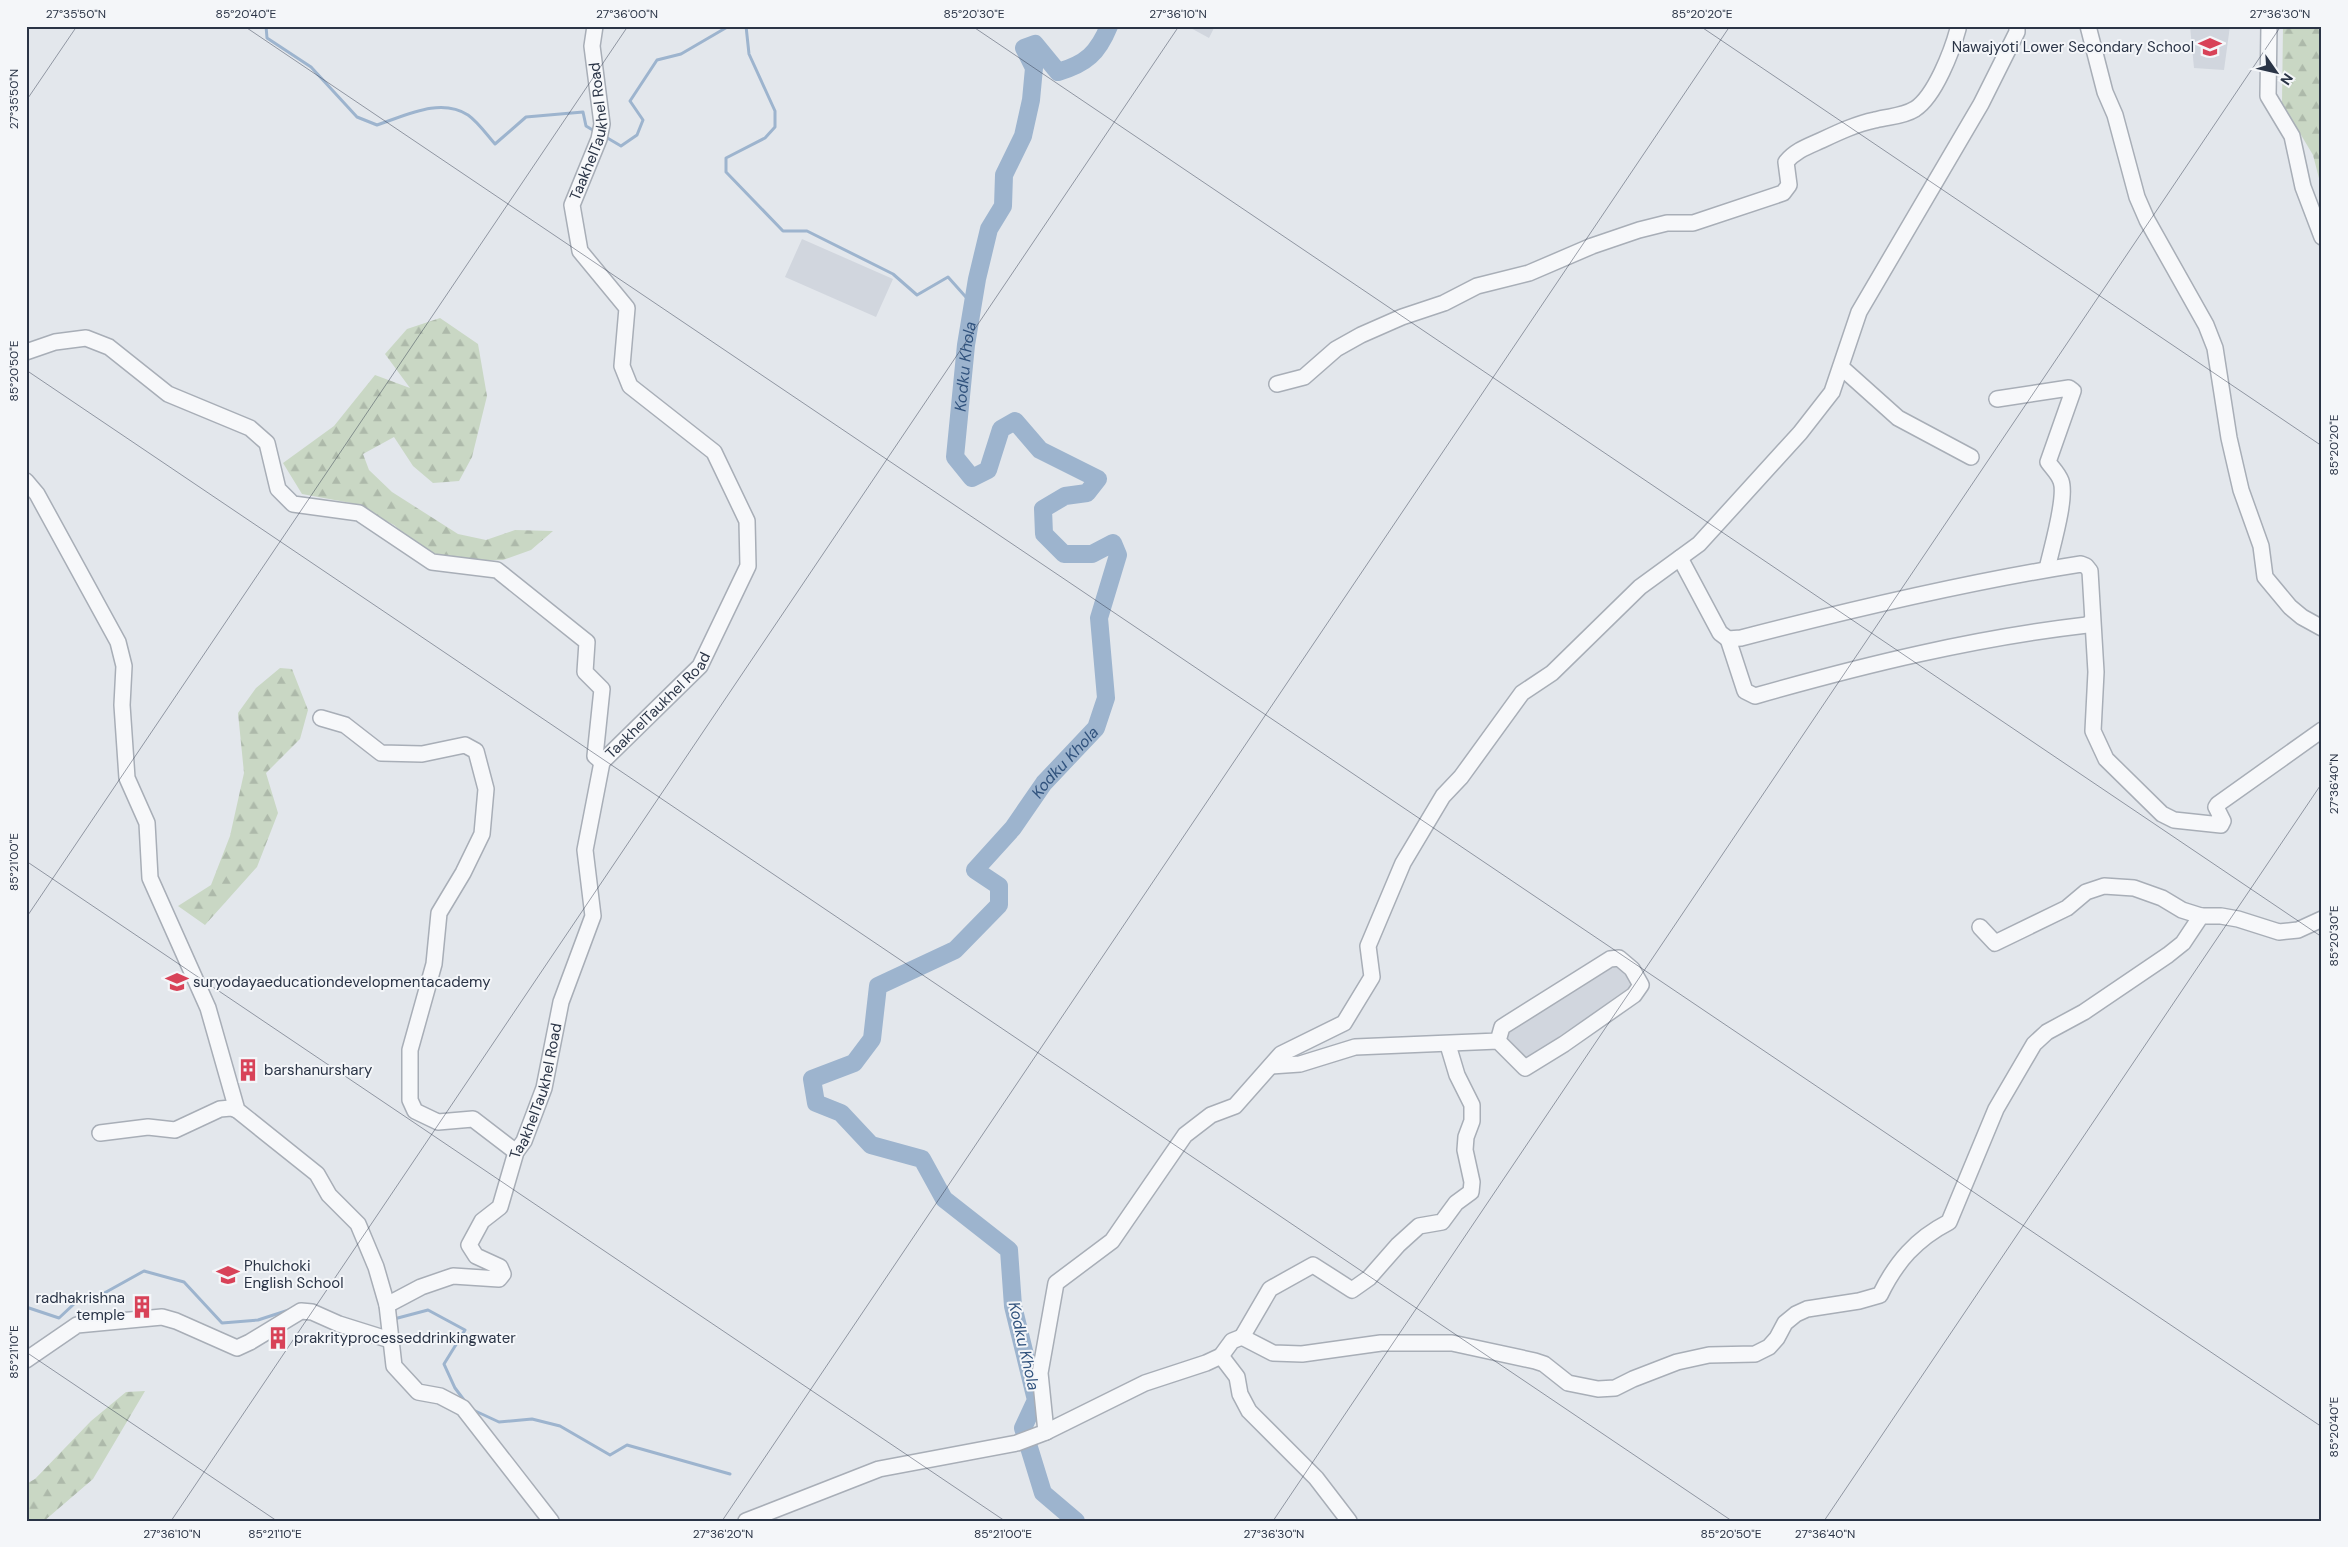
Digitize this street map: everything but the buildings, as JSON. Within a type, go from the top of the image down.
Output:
[{"type":"street","name":"TaakhelTaukhel Road","points":[[388,1324],[422,1287],[453,1276],[499,1279],[503,1274],[500,1266],[476,1256],[469,1245],[482,1221],[500,1207],[516,1152],[524,1141],[544,1088],[561,1002],[593,916],[586,850],[602,762],[700,666],[748,566],[746,521],[714,452],[630,386],[622,366],[627,308],[580,251],[572,205],[599,139],[602,124],[592,46],[595,26]]},
{"type":"street","points":[[2088,26],[2105,92],[2115,115],[2137,197],[2146,220],[2206,325],[2214,348],[2230,445],[2241,490],[2261,546],[2265,577],[2290,607],[2302,617],[2322,628]]},
{"type":"street","points":[[2269,26],[2268,96],[2292,136],[2303,187],[2322,237]]},
{"type":"street","points":[[1042,1434],[1040,1373],[1056,1283],[1112,1241],[1185,1136],[1211,1115],[1235,1106],[1282,1054],[1344,1023],[1372,977],[1368,946],[1403,863],[1443,796],[1461,777],[1522,693],[1552,673],[1640,587],[1700,544],[1800,433],[1832,392],[1859,312],[1981,104],[2021,28]]},
{"type":"street","points":[[1277,384],[1304,377],[1336,349],[1361,335],[1402,317],[1444,303],[1477,286],[1529,273],[1592,246],[1639,230],[1667,223],[1693,224],[1783,193],[1789,185],[1786,162],[1793,154],[1846,129],[1876,119],[1900,116],[1917,108],[1935,85],[1947,63],[1958,29]]},
{"type":"street","points":[[26,352],[55,342],[86,338],[109,347],[168,394],[250,428],[267,444],[278,489],[293,504],[359,513],[432,562],[497,570],[587,642],[585,672],[602,689],[595,756],[602,762]]},
{"type":"street","points":[[1840,367],[1898,418],[1971,457]]},
{"type":"street","points":[[1997,398],[2069,388],[2073,391],[2048,462],[2058,473],[2062,483],[2062,497],[2046,569]]},
{"type":"street","points":[[26,481],[37,494],[118,642],[124,666],[122,705],[127,778],[147,823],[150,878],[208,1008],[237,1110]]},
{"type":"street","points":[[1680,558],[1720,633],[1728,638],[1741,638],[1877,604],[2046,569],[2081,564],[2086,566],[2090,571],[2096,672],[2093,731],[2106,759],[2162,814],[2174,820],[2221,825],[2223,822],[2216,807],[2218,804],[2322,730]]},
{"type":"street","points":[[1728,638],[1745,691],[1755,696],[1896,658],[2038,630],[2087,625],[2092,621]]},
{"type":"street","points":[[321,718],[345,725],[381,754],[422,754],[465,745],[476,751],[486,789],[482,834],[463,873],[439,913],[434,964],[410,1050],[410,1100],[415,1112],[438,1122],[473,1119],[516,1152]]},
{"type":"street","points":[[1980,927],[1994,943],[2067,908],[2086,892],[2104,886],[2134,888],[2162,898],[2182,910],[2201,916],[2221,916],[2238,919],[2279,932],[2298,930],[2322,919]]},
{"type":"street","points":[[1242,1337],[1273,1354],[1330,1351],[1381,1343],[1452,1343],[1535,1361],[1544,1364],[1568,1383],[1598,1390],[1615,1388],[1677,1362],[1709,1355],[1756,1354],[1769,1348],[1778,1338],[1786,1322],[1796,1314],[1807,1309],[1859,1301],[1880,1295],[1888,1280],[1911,1248],[1928,1232],[1949,1222],[1996,1109],[2034,1044],[2047,1032],[2084,1012],[2168,955],[2183,943],[2201,916]]},
{"type":"street","points":[[1270,1066],[1300,1064],[1355,1047],[1448,1045],[1498,1041],[1525,1068],[1634,996],[1641,985],[1632,969],[1619,958],[1610,959],[1502,1027],[1498,1041]]},
{"type":"street","points":[[746,1521],[879,1469],[1017,1443],[1042,1434],[1145,1384],[1206,1363],[1221,1356],[1232,1342],[1242,1337],[1270,1289],[1313,1265],[1352,1290],[1369,1278],[1398,1245],[1419,1226],[1442,1222],[1456,1203],[1471,1192],[1472,1182],[1465,1150],[1466,1137],[1472,1120],[1472,1105],[1456,1075],[1448,1045]]},
{"type":"street","points":[[100,1132],[109,1133],[148,1127],[175,1130],[220,1109],[231,1108],[237,1110],[317,1174],[329,1195],[358,1224],[376,1266],[388,1324],[394,1366],[418,1392],[440,1396],[463,1408],[551,1521]]},
{"type":"street","points":[[26,1360],[77,1325],[162,1317],[176,1321],[237,1348],[301,1311],[312,1312],[339,1324],[388,1324]]},
{"type":"street","points":[[1221,1356],[1236,1377],[1240,1394],[1249,1411],[1316,1478],[1349,1521]]},
{"type":"shaded area","points":[[1187,26],[1215,26],[1209,38]]},
{"type":"shaded area","name":"Nawajyoti Lower Secondary School","points":[[2190,26],[2230,26],[2224,70],[2194,68]]},
{"type":"shaded area","points":[[802,239],[893,279],[876,317],[785,277]]},
{"type":"shaded area","points":[[1615,959],[1635,990],[1522,1061],[1502,1030]]},
{"type":"green space","points":[[2283,26],[2322,26],[2322,190],[2313,155],[2282,103]]},
{"type":"green space","points":[[440,318],[478,344],[487,396],[472,457],[459,481],[433,483],[413,466],[394,437],[363,454],[369,470],[392,492],[458,534],[486,540],[515,530],[553,531],[531,550],[503,560],[457,561],[423,550],[394,525],[351,503],[302,494],[283,463],[334,426],[375,375],[410,388],[385,354],[407,329]]},
{"type":"green space","points":[[280,668],[292,669],[308,710],[300,739],[266,773],[278,813],[257,867],[205,925],[178,906],[211,885],[230,836],[244,773],[238,713],[256,688]]},
{"type":"green space","points":[[145,1391],[93,1479],[44,1521],[26,1521],[26,1484],[35,1479],[91,1421],[126,1392]]},
{"type":"waterway","points":[[266,26],[267,38],[311,67],[357,117],[377,125],[422,110],[446,108],[468,115],[495,144],[526,117],[583,112],[586,126],[596,132]]},
{"type":"waterway","points":[[604,136],[621,146],[637,135],[643,120],[630,101],[657,60],[681,54],[729,26]]},
{"type":"waterway","points":[[746,26],[749,54],[775,111],[775,127],[765,138],[726,158],[726,172],[783,231],[807,231],[893,274],[917,295],[948,277],[973,305]]},
{"type":"waterway","name":"Kodku Khola","points":[[1076,1521],[1043,1493],[1023,1428],[1036,1400],[1013,1306],[1009,1250],[944,1199],[922,1159],[871,1145],[841,1113],[816,1103],[812,1079],[854,1063],[872,1039],[878,986],[955,950],[999,905],[999,886],[975,870],[1013,828],[1044,783],[1096,728],[1106,698],[1099,618],[1118,555],[1113,543],[1092,554],[1064,554],[1044,534],[1043,509],[1065,496],[1087,493],[1098,479],[1040,450],[1015,421],[1001,429],[988,470],[972,478],[955,457],[966,345],[977,279],[989,229],[1003,206],[1004,175],[1023,136],[1031,100],[1034,68],[1024,48],[1035,44],[1058,72],[1068,69],[1090,56],[1109,26]]},
{"type":"waterway","points":[[26,1307],[59,1318],[75,1303],[99,1296],[144,1271],[184,1282],[222,1323],[258,1320],[292,1309]]},
{"type":"waterway","points":[[394,1319],[428,1310],[465,1330],[444,1364],[455,1388],[467,1404]]},
{"type":"waterway","points":[[471,1409],[499,1422],[532,1419],[560,1426],[610,1455],[627,1445],[730,1474]]},
{"type":"place","name":"Nawajyoti Lower Secondary School","points":[[2210,47]]},
{"type":"place","name":"suryodayaeducationdevelopmentacademy","points":[[177,982]]},
{"type":"place","name":"barshanurshary","points":[[248,1070]]},
{"type":"place","name":"Phulchoki English School","points":[[228,1275]]},
{"type":"place","name":"radhakrishna temple","points":[[142,1307]]},
{"type":"place","name":"prakrityprocesseddrinkingwater","points":[[278,1338]]}]
